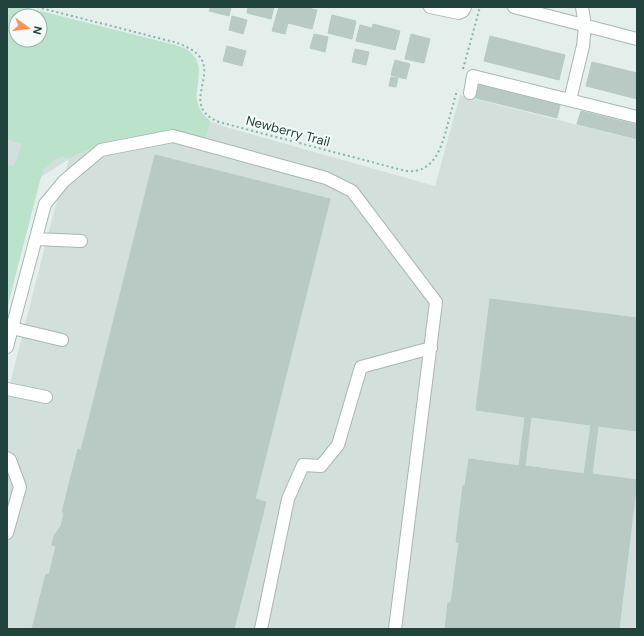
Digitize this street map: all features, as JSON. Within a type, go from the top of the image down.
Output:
[{"type":"street","points":[[430,7],[459,13],[463,11],[465,7]]},
{"type":"street","points":[[514,7],[540,10],[585,26],[637,39]]},
{"type":"street","points":[[570,100],[583,46],[585,26],[582,7]]},
{"type":"street","points":[[470,93],[474,76],[637,117]]},
{"type":"street","points":[[7,348],[45,204],[64,181],[101,150],[173,136],[326,178],[352,192],[436,302],[395,629]]},
{"type":"street","points":[[36,239],[81,241]]},
{"type":"street","points":[[12,328],[62,340]]},
{"type":"street","points":[[261,629],[288,499],[303,465],[321,466],[338,445],[361,367],[431,348]]},
{"type":"street","points":[[7,389],[46,398]]},
{"type":"street","points":[[7,458],[10,460],[20,486],[7,533]]},
{"type":"path","name":"Newberry Trail","points":[[37,7],[174,42],[190,48],[201,59],[203,65],[204,70],[200,96],[201,105],[205,114],[212,119],[411,171],[422,169],[438,154],[446,134],[458,87]]},
{"type":"path","points":[[462,72],[480,7]]},
{"type":"shaded area","points":[[7,7],[28,8],[8,8],[8,48],[48,48],[48,13],[175,45],[187,49],[196,58],[199,68],[196,92],[197,104],[202,113],[210,121],[229,128],[435,186],[460,95],[637,140],[637,618],[635,629],[7,629],[7,395],[69,159],[41,177],[7,309]]},
{"type":"green space","points":[[7,7],[28,8],[8,8],[8,48],[48,48],[48,13],[175,45],[191,53],[198,64],[199,78],[196,94],[197,101],[201,112],[210,121],[206,138],[186,133],[157,133],[110,142],[70,158],[62,157],[54,160],[44,169],[7,308],[7,165],[14,166],[22,144],[7,139]]},
{"type":"building","points":[[211,7],[231,7],[229,16],[209,11]]},
{"type":"building","points":[[248,7],[274,7],[271,19],[247,13]]},
{"type":"building","points":[[279,7],[303,7],[317,10],[312,29],[288,23],[285,34],[272,31]]},
{"type":"building","points":[[332,15],[356,21],[352,39],[328,33]]},
{"type":"building","points":[[232,16],[247,20],[243,34],[229,30]]},
{"type":"building","points":[[373,24],[400,31],[395,50],[356,41],[360,25],[372,28]]},
{"type":"building","points":[[314,34],[328,37],[325,52],[310,48]]},
{"type":"building","points":[[411,34],[430,39],[424,63],[405,59]]},
{"type":"building","points":[[490,36],[565,55],[559,80],[484,61]]},
{"type":"building","points":[[227,46],[246,51],[242,66],[223,61]]},
{"type":"building","points":[[355,49],[369,52],[366,65],[352,62]]},
{"type":"building","points":[[395,60],[410,64],[406,79],[391,75]]},
{"type":"building","points":[[592,62],[637,73],[637,99],[586,86]]},
{"type":"building","points":[[391,77],[398,78],[396,87],[389,86]]},
{"type":"building","points":[[479,85],[560,105],[557,118],[476,98]]},
{"type":"building","points":[[581,111],[637,125],[637,139],[577,124]]},
{"type":"building","points":[[155,155],[330,199],[255,499],[266,502],[234,629],[32,629],[46,574],[49,575],[56,546],[52,545],[54,536],[61,526],[64,513],[62,512],[78,449],[81,450],[87,427]]},
{"type":"building","points":[[490,299],[637,318],[637,431],[598,426],[592,474],[637,480],[619,629],[445,629],[448,603],[451,603],[459,543],[456,542],[463,486],[465,486],[469,459],[519,466],[525,417],[476,410]],"holes":[[[531,417],[591,425],[584,474],[525,466]]]}]
